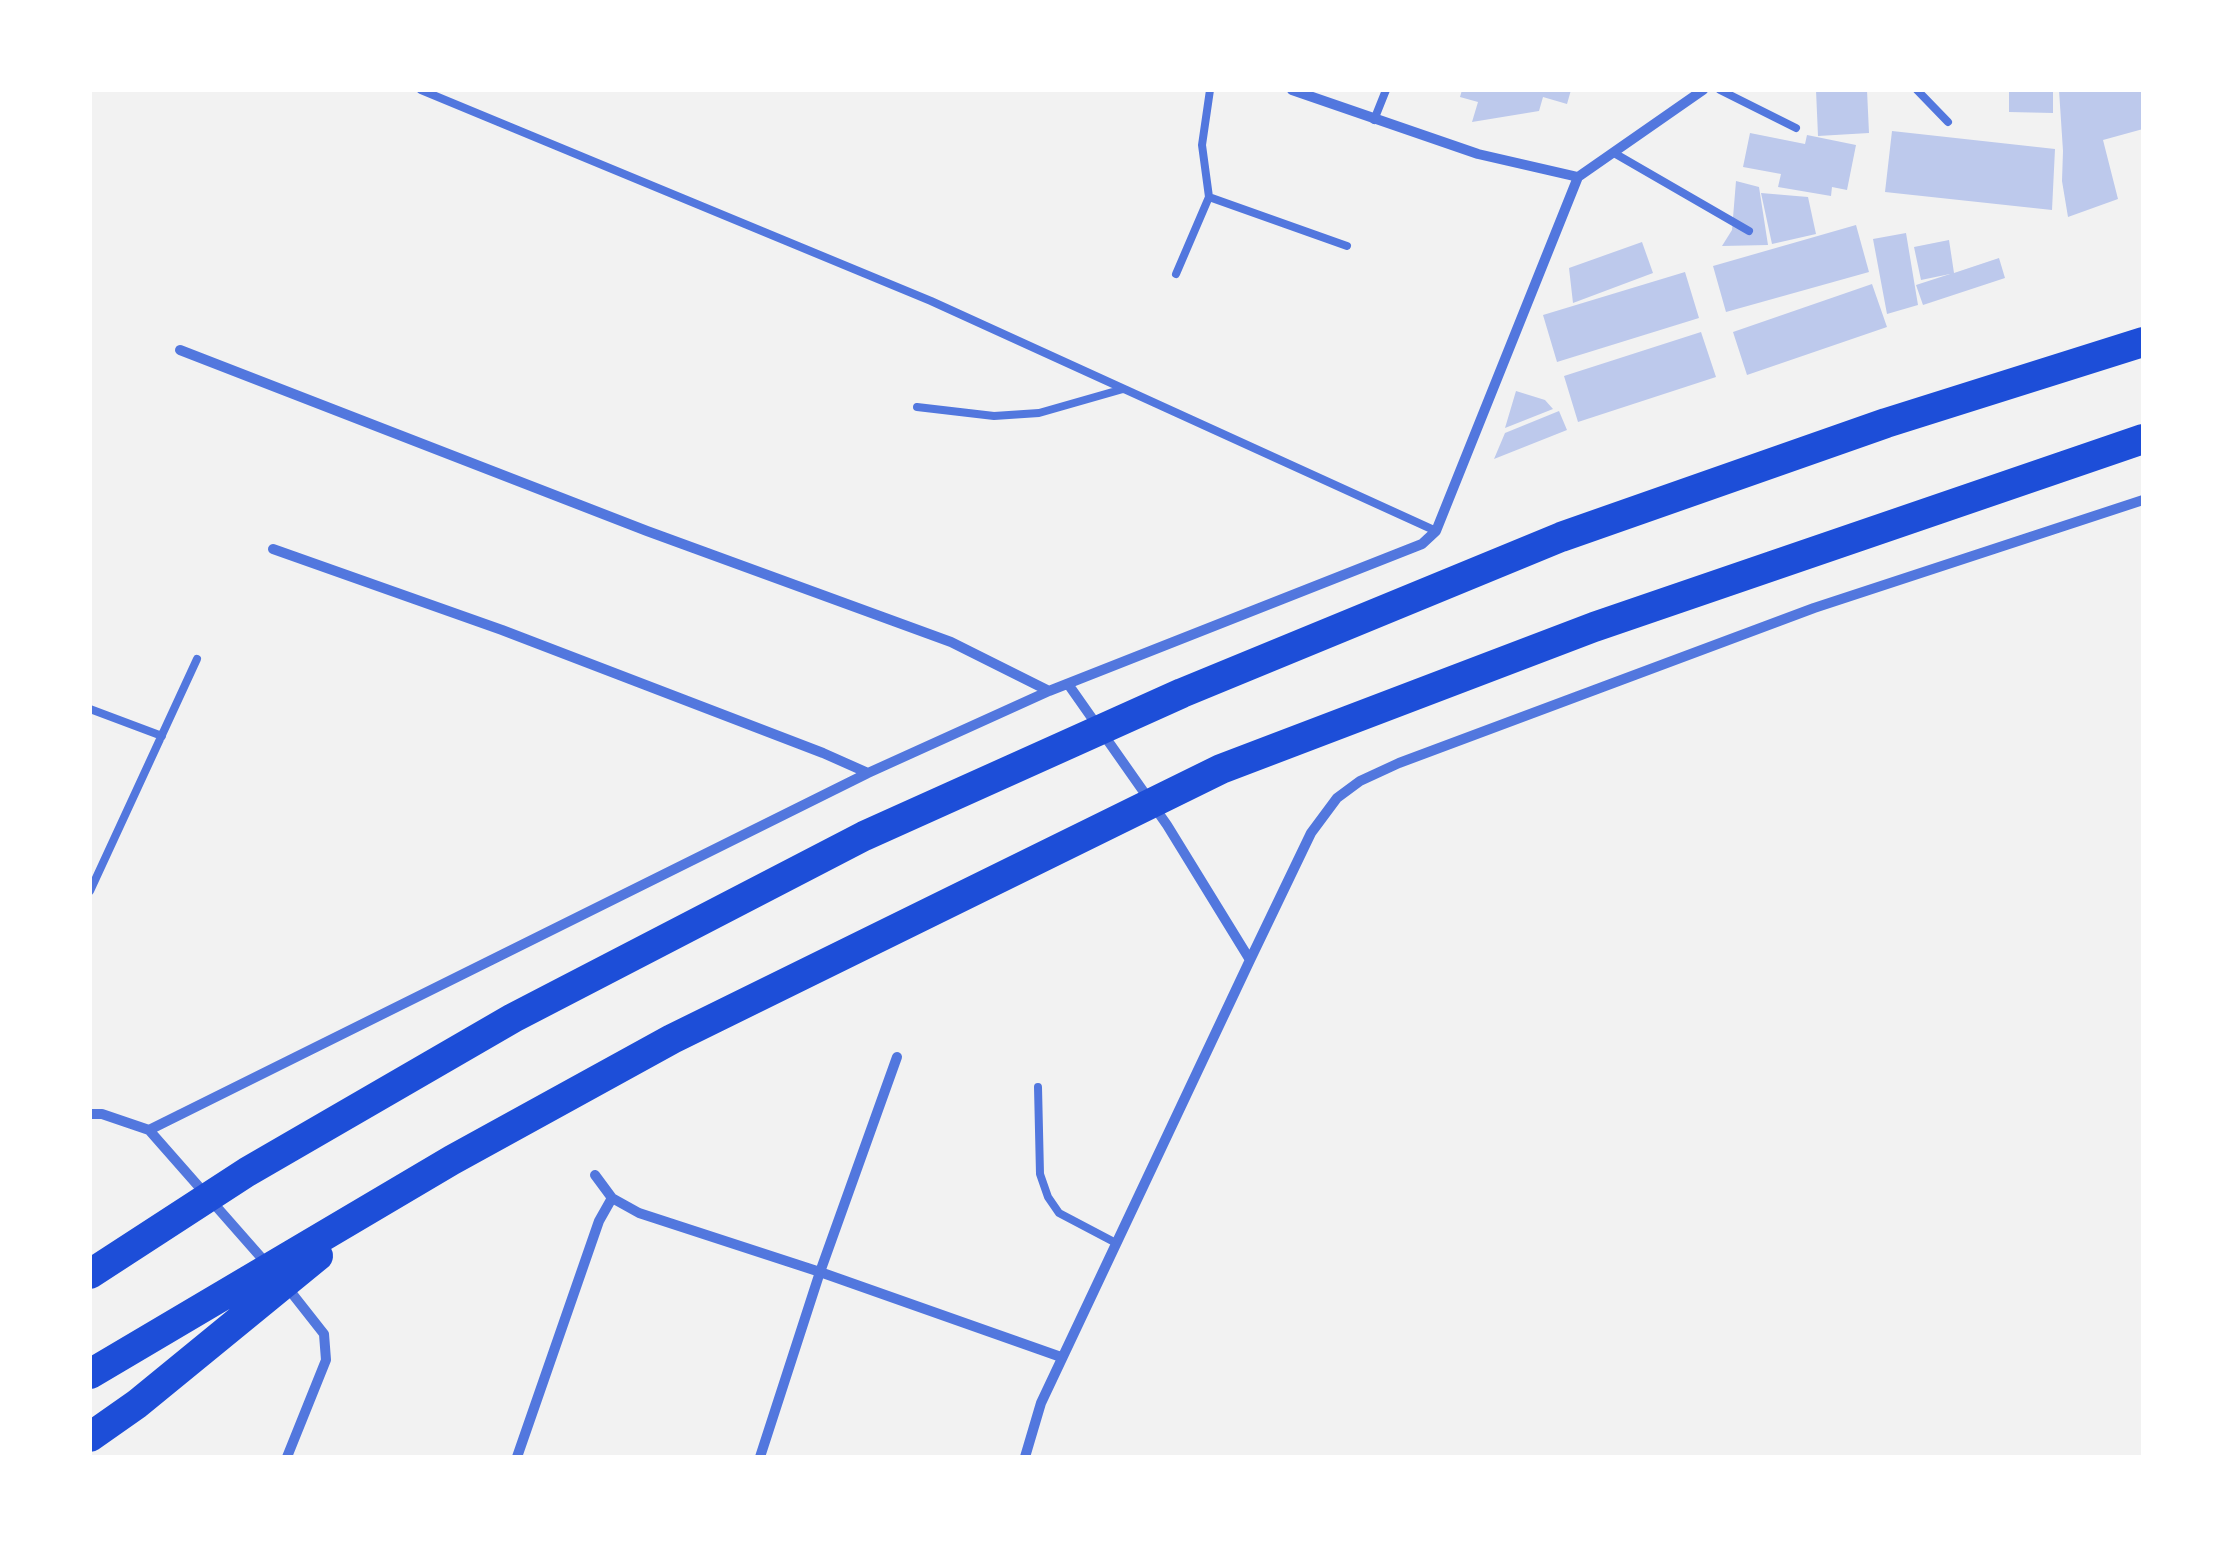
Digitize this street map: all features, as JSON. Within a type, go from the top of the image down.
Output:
[{"type":"highway","points":[[90,1256],[247,1172],[513,1018],[864,836],[1182,693],[1561,537],[1886,423],[2143,342]]},
{"type":"highway","points":[[90,1374],[390,1197],[672,1039],[1221,768],[1594,627],[2143,439]]},
{"type":"highway","points":[[90,1274],[247,1172]]},
{"type":"highway","points":[[90,1437],[137,1404],[390,1197]]},
{"type":"street","points":[[1292,90],[1478,154],[1578,178]]},
{"type":"street","points":[[148,1130],[868,773],[1049,691],[1422,544],[1436,531],[1578,178],[1703,90]]},
{"type":"street","points":[[180,350],[557,497],[952,642],[1049,691]]},
{"type":"street","points":[[1024,1457],[1041,1403],[1116,1242],[1311,833],[1337,798],[1360,781],[1399,764],[1814,608],[2143,500]]},
{"type":"street","points":[[273,548],[502,630],[823,752],[868,773]]},
{"type":"street","points":[[1068,684],[1167,824],[1250,960]]},
{"type":"street","points":[[760,1457],[820,1272],[898,1057]]},
{"type":"street","points":[[90,1114],[102,1114],[148,1130],[324,1334],[326,1360],[287,1457]]},
{"type":"street","points":[[594,1175],[612,1198],[638,1213],[820,1272],[1061,1358]]},
{"type":"street","points":[[517,1457],[599,1221],[612,1198]]},
{"type":"lane","points":[[422,90],[913,293],[1436,531]]},
{"type":"lane","points":[[1176,274],[1209,197],[1202,145],[1210,90]]},
{"type":"lane","points":[[1374,120],[1386,90]]},
{"type":"lane","points":[[1720,90],[1796,128]]},
{"type":"lane","points":[[1916,90],[1948,122]]},
{"type":"lane","points":[[1614,153],[1749,230]]},
{"type":"lane","points":[[1209,197],[1347,246]]},
{"type":"lane","points":[[917,407],[994,416],[1039,413],[1124,389]]},
{"type":"lane","points":[[90,891],[197,659]]},
{"type":"lane","points":[[90,710],[162,736]]},
{"type":"lane","points":[[1038,1088],[1040,1174],[1048,1198],[1058,1213],[1116,1242]]},
{"type":"building","points":[[1462,90],[1571,90],[1567,104],[1543,97],[1539,111],[1472,122],[1478,102],[1460,97]]},
{"type":"building","points":[[1816,90],[1867,90],[1869,133],[1818,136]]},
{"type":"building","points":[[2009,90],[2053,90],[2053,113],[2009,112]]},
{"type":"building","points":[[2059,90],[2143,90],[2143,129],[2103,140],[2118,199],[2068,217],[2062,181]]},
{"type":"building","points":[[1892,131],[2055,149],[2052,210],[1885,192]]},
{"type":"building","points":[[1750,133],[1805,144],[1807,135],[1856,145],[1847,190],[1832,187],[1831,196],[1778,187],[1781,174],[1743,167]]},
{"type":"building","points":[[1736,181],[1759,187],[1768,245],[1722,246],[1732,230]]},
{"type":"building","points":[[1761,193],[1808,197],[1816,234],[1772,244]]},
{"type":"building","points":[[1856,225],[1869,272],[1726,312],[1713,266]]},
{"type":"building","points":[[1906,233],[1918,305],[1887,314],[1873,239]]},
{"type":"building","points":[[1949,240],[1954,273],[1999,258],[2005,278],[1923,305],[1916,285],[1950,274],[1921,280],[1914,247]]},
{"type":"building","points":[[1642,242],[1653,273],[1573,303],[1569,268]]},
{"type":"building","points":[[1685,272],[1699,318],[1557,362],[1543,315]]},
{"type":"building","points":[[1872,284],[1887,327],[1747,375],[1733,332]]},
{"type":"building","points":[[1701,332],[1716,377],[1578,422],[1564,376]]},
{"type":"building","points":[[1516,391],[1545,400],[1553,409],[1505,428]]},
{"type":"building","points":[[1559,411],[1567,430],[1494,459],[1505,433]]}]
